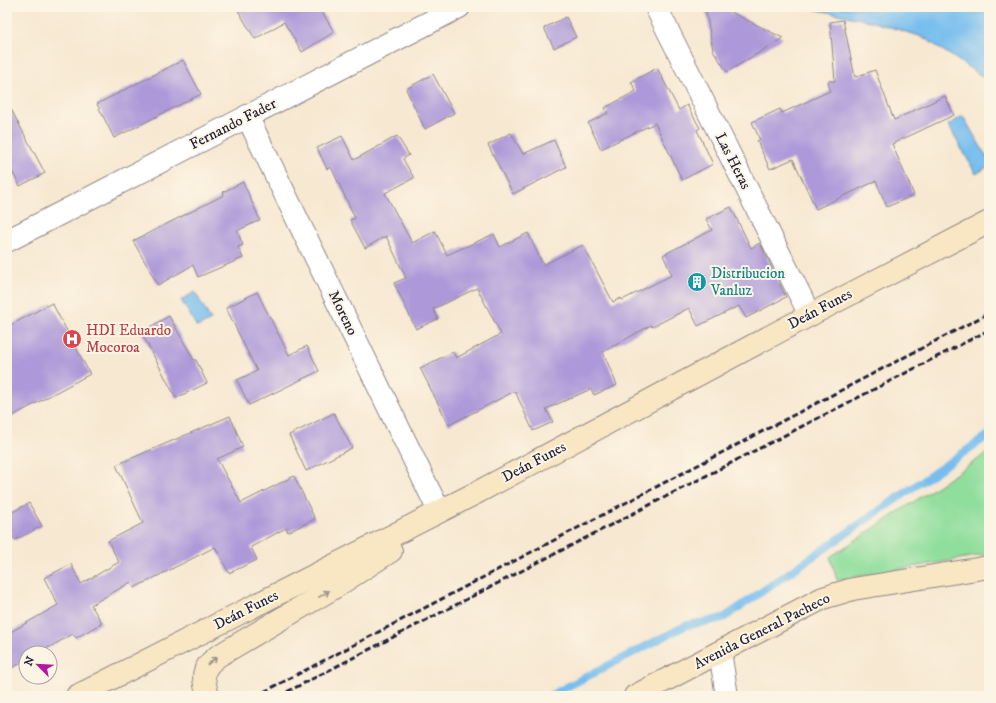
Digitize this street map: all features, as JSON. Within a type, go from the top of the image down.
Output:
[{"type":"main road","name":"Deán Funes","points":[[77,696],[478,492],[810,314],[989,222]]},
{"type":"main road","points":[[208,696],[204,676],[206,665],[218,656],[325,593],[420,533],[439,511]]},
{"type":"main road","name":"Avenida General Pacheco","points":[[635,696],[823,598],[853,589],[989,567]]},
{"type":"street","name":"Fernando Fader","points":[[7,241],[459,7]]},
{"type":"street","name":"Las Heras","points":[[656,7],[810,314]]},
{"type":"street","name":"Moreno","points":[[247,116],[439,511]]},
{"type":"street","points":[[720,652],[727,696]]},
{"type":"green space","points":[[989,452],[989,554],[837,580],[830,557]]},
{"type":"water","points":[[804,7],[989,8],[989,81],[923,37],[870,21]]},
{"type":"water","points":[[963,116],[989,161],[989,166],[976,174],[948,125]]},
{"type":"water","points":[[195,292],[211,320],[197,327],[181,300]]},
{"type":"building","points":[[236,7],[319,7],[334,32],[302,52],[284,22],[255,39]]},
{"type":"building","points":[[705,7],[721,7],[783,38],[727,72],[713,50]]},
{"type":"building","points":[[566,17],[576,37],[554,48],[544,28]]},
{"type":"building","points":[[843,20],[855,77],[875,70],[894,120],[945,96],[954,115],[892,144],[914,195],[887,207],[876,181],[816,209],[793,159],[770,169],[757,141],[760,140],[752,122],[780,109],[782,113],[830,91],[828,81],[835,81],[830,22]]},
{"type":"building","points":[[183,60],[201,94],[114,138],[97,104]]},
{"type":"building","points":[[657,68],[679,110],[687,105],[700,128],[697,130],[713,164],[682,180],[655,123],[601,149],[588,123],[608,113],[605,108],[636,91],[631,82]]},
{"type":"building","points":[[433,74],[454,113],[425,129],[406,89]]},
{"type":"building","points":[[7,102],[45,173],[20,186],[7,162]]},
{"type":"building","points":[[511,133],[523,154],[554,140],[566,167],[513,194],[488,145]]},
{"type":"building","points":[[342,136],[354,160],[397,136],[409,155],[403,159],[414,178],[385,193],[412,243],[435,231],[447,255],[494,234],[500,247],[528,233],[543,265],[583,245],[613,302],[621,298],[622,300],[672,275],[663,255],[712,230],[706,219],[731,207],[751,248],[760,243],[786,297],[746,318],[739,306],[698,326],[689,308],[652,327],[651,325],[603,352],[617,385],[594,395],[591,389],[546,409],[553,422],[533,431],[515,391],[449,425],[420,368],[453,352],[456,358],[501,334],[477,288],[433,309],[438,319],[416,329],[394,283],[406,278],[386,236],[365,248],[350,220],[355,218],[331,167],[327,169],[317,148]]},
{"type":"building","points":[[243,182],[260,220],[237,231],[243,245],[238,247],[243,258],[198,277],[193,265],[158,285],[133,241],[224,195],[223,192]]},
{"type":"building","points":[[257,292],[289,355],[307,346],[319,371],[249,405],[237,380],[257,371],[226,308]]},
{"type":"building","points":[[52,303],[90,374],[7,419],[7,327]]},
{"type":"building","points":[[169,316],[194,360],[196,360],[207,383],[176,398],[141,332]]},
{"type":"building","points":[[334,413],[352,448],[306,471],[289,435]]},
{"type":"building","points":[[230,416],[243,447],[217,459],[241,503],[294,476],[315,519],[288,532],[286,528],[251,547],[257,560],[229,573],[215,547],[134,588],[131,582],[91,605],[102,623],[76,638],[73,634],[53,645],[18,645],[18,665],[7,671],[7,634],[58,605],[44,578],[71,564],[81,584],[119,562],[108,541],[143,523],[116,465]]},
{"type":"building","points":[[29,503],[42,526],[15,540],[7,526],[7,515]]},
{"type":"waterway","points":[[549,696],[685,626],[725,617],[989,435]]},
{"type":"railway","points":[[256,696],[989,313]]},
{"type":"railway","points":[[279,696],[989,330]]},
{"type":"place","name":"Distribucion Vanluz","points":[[697,282]]},
{"type":"place","name":"HDI Eduardo Mocoroa","points":[[72,339]]}]
